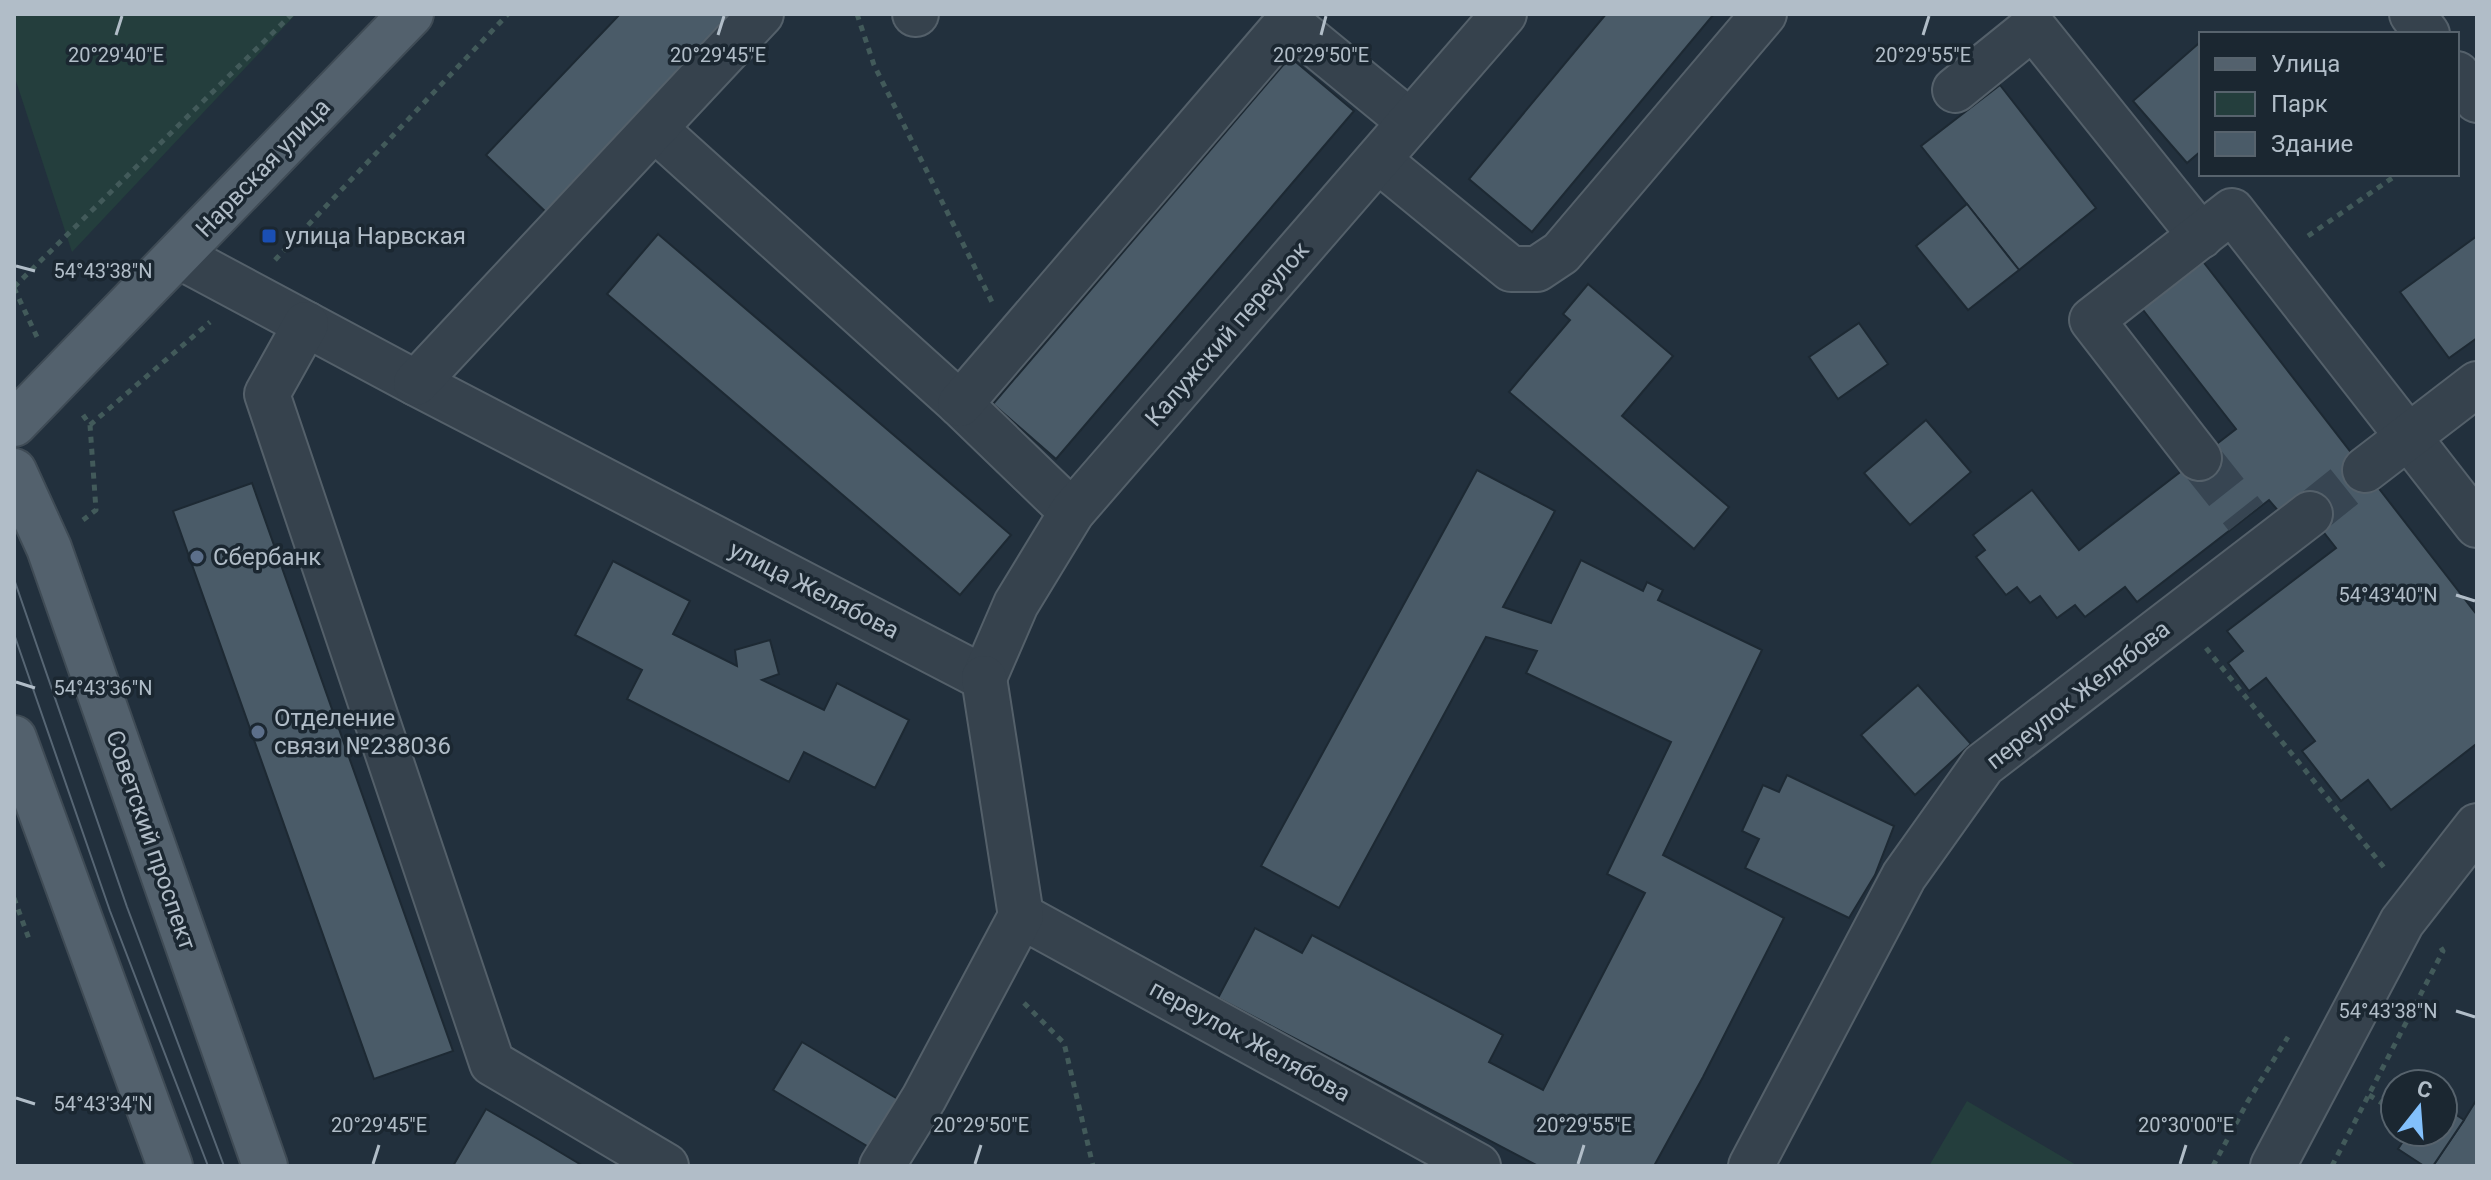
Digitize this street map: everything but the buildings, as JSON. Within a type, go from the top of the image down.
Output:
[{"type":"main road","name":"Нарвская улица","points":[[14,424],[411,14]]},
{"type":"main road","name":"Советский проспект","points":[[14,471],[49,548],[265,1166]]},
{"type":"main road","points":[[14,738],[170,1166]]},
{"type":"street","points":[[416,383],[761,14]]},
{"type":"street","name":"Калужский переулок","points":[[984,678],[1016,604],[1072,512],[1504,14]]},
{"type":"street","points":[[1378,160],[1511,269],[1537,269],[1561,253],[1764,14]]},
{"type":"street","points":[[2412,14],[2426,32]]},
{"type":"street","points":[[960,404],[1288,22],[1410,122]]},
{"type":"street","points":[[1955,90],[2033,27],[2201,236]]},
{"type":"street","points":[[2459,77],[2477,100]]},
{"type":"street","points":[[655,129],[960,404],[1072,512]]},
{"type":"street","points":[[2199,458],[2092,320],[2232,211],[2477,525]]},
{"type":"street","name":"улица Желябова","points":[[179,256],[416,383],[984,678]]},
{"type":"street","points":[[306,324],[267,394],[492,1063],[666,1166]]},
{"type":"street","points":[[2365,470],[2477,384]]},
{"type":"street","name":"переулок Желябова","points":[[1751,1166],[1904,876],[1983,765],[2180,616],[2257,532],[2310,514]]},
{"type":"street","points":[[882,1166],[924,1098],[1021,916],[984,678]]},
{"type":"street","points":[[2273,1166],[2402,922],[2477,826]]},
{"type":"street","name":"переулок Желябова","points":[[1021,916],[1478,1166]]},
{"type":"path","points":[[14,287],[292,14]]},
{"type":"path","points":[[90,425],[245,292],[508,14]]},
{"type":"path","points":[[857,14],[874,65],[1012,342]]},
{"type":"path","points":[[2271,261],[2395,176]]},
{"type":"path","points":[[2180,616],[2414,904]]},
{"type":"path","points":[[14,898],[29,939]]},
{"type":"path","points":[[992,970],[1064,1043],[1093,1166]]},
{"type":"path","points":[[2369,1095],[2379,1101]]},
{"type":"green space","points":[[14,14],[296,14],[72,252],[14,75]]},
{"type":"green space","points":[[1967,1101],[2078,1166],[1929,1166]]},
{"type":"tunnel","points":[[2199,458],[2246,517]]},
{"type":"tunnel","points":[[2310,514],[2365,470]]},
{"type":"tram line","points":[[14,579],[127,907],[224,1166]]},
{"type":"tram line","points":[[14,634],[110,911],[208,1166]]},
{"type":"place","name":"улица Нарвская","points":[[269,236]]},
{"type":"place","name":"Сбербанк","points":[[197,557]]},
{"type":"place","name":"Отделение связи №238036","points":[[258,732]]}]
